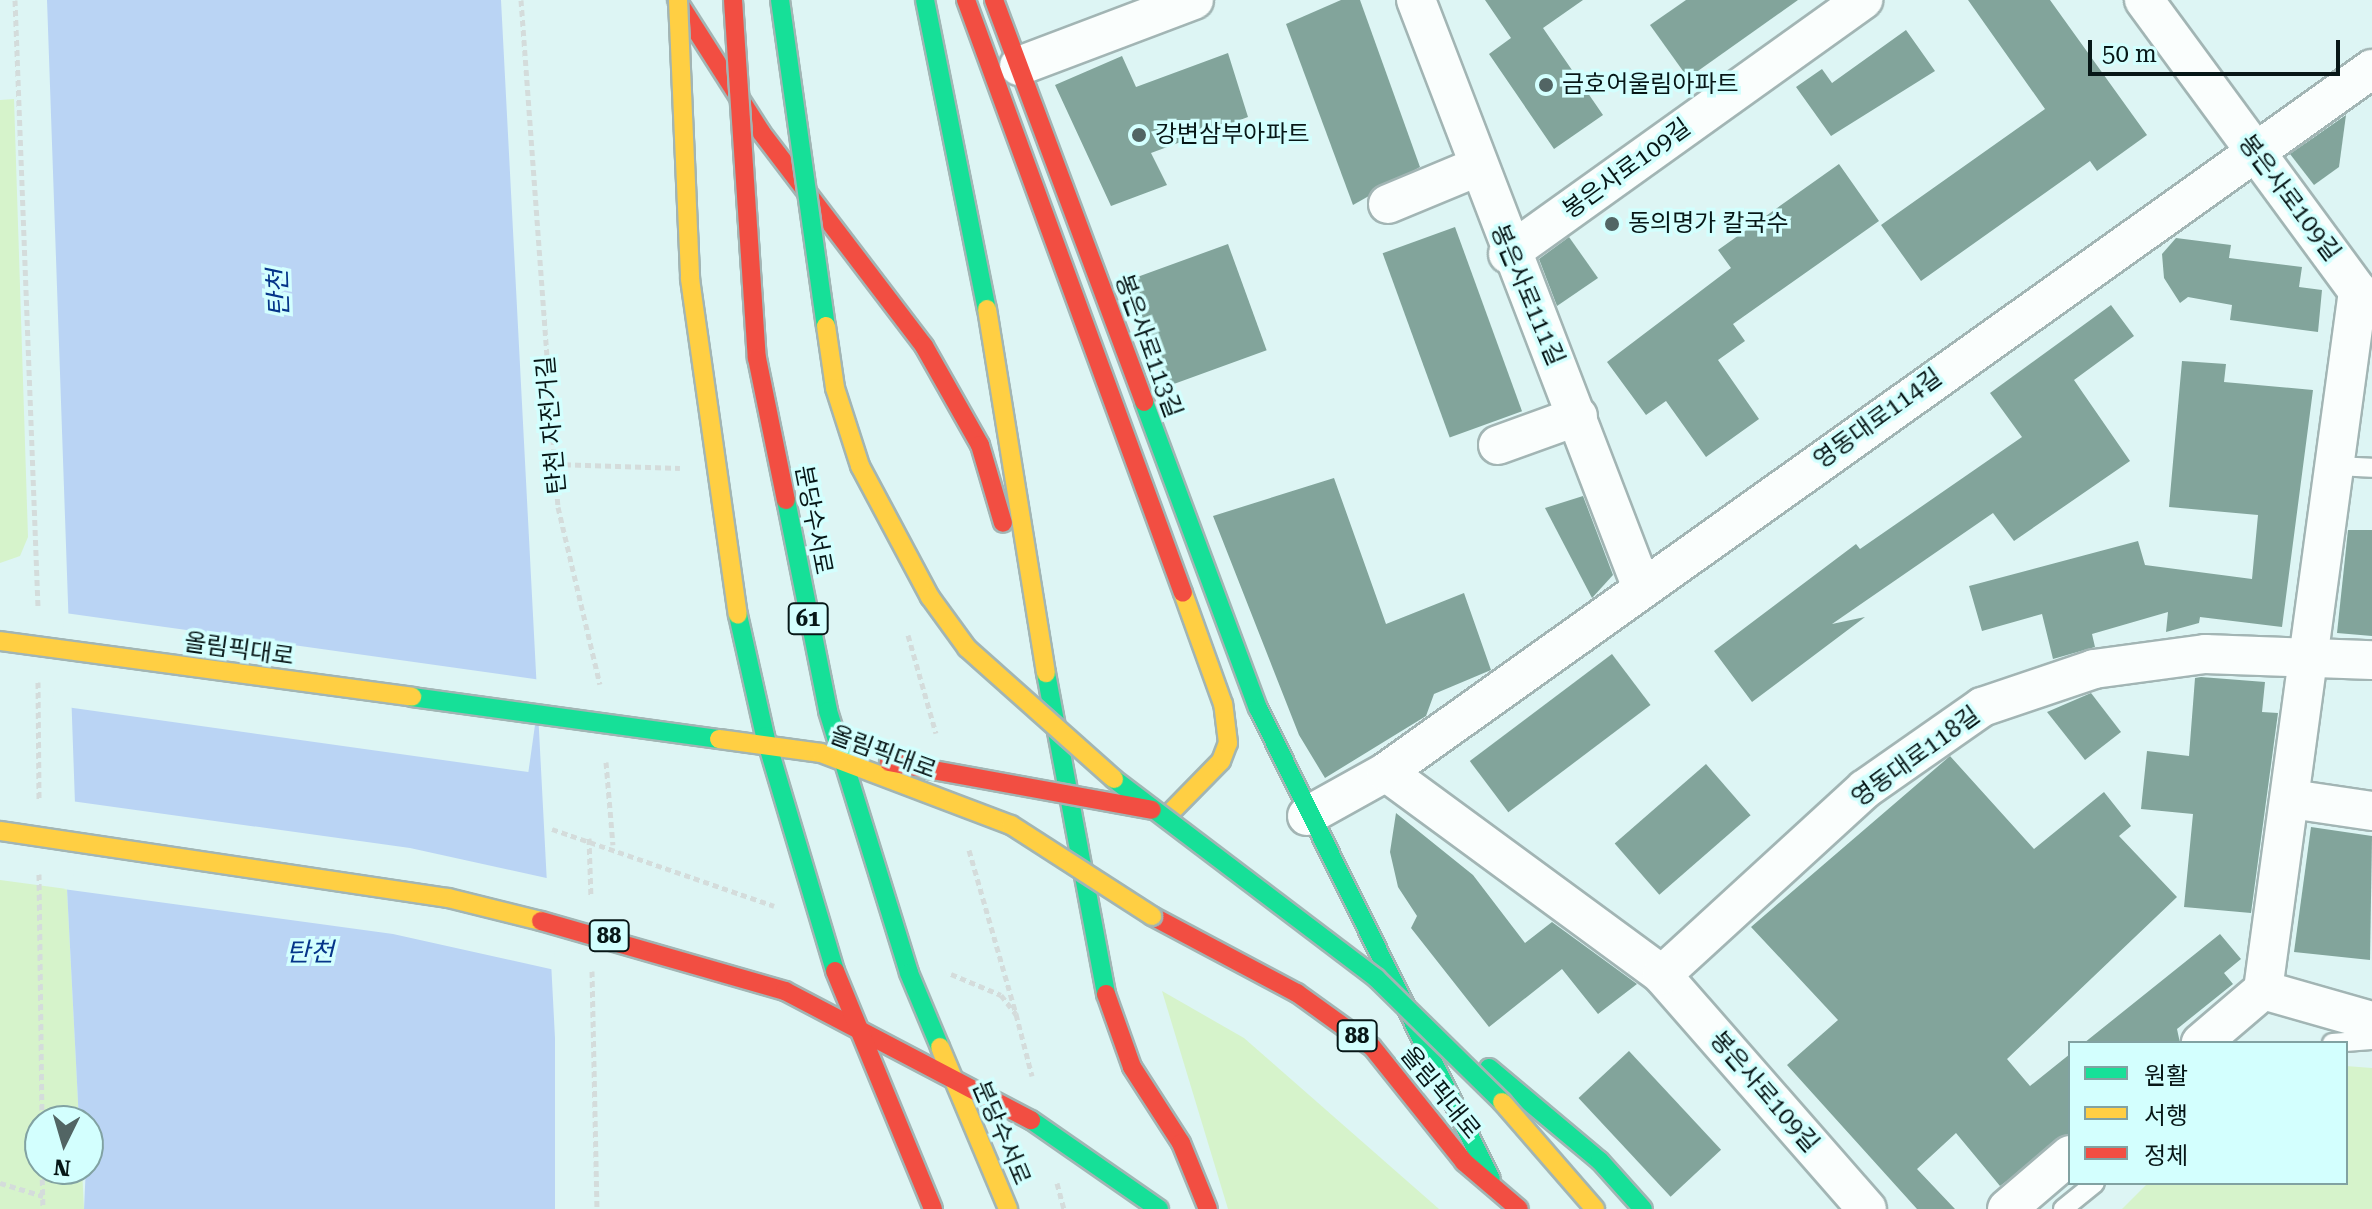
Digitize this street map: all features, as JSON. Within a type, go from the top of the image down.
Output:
[{"type":"main road","points":[[677,0],[761,132],[874,274],[980,445],[1018,605],[1047,678]]},
{"type":"main road","points":[[677,0],[690,279],[739,619],[765,736],[831,961],[933,1209]]},
{"type":"main road","name":"분당수서로","points":[[733,0],[757,358],[828,711],[909,973],[1008,1209]]},
{"type":"main road","points":[[780,0],[813,268],[835,388],[860,466],[930,597],[967,648],[1056,734],[1376,978],[1492,1091],[1595,1209]]},
{"type":"main road","points":[[925,0],[1014,442],[1047,678],[1103,986],[1132,1067],[1181,1143],[1208,1209]]},
{"type":"main road","points":[[821,753],[1170,813],[1221,761],[1228,743],[1223,704],[966,0]]},
{"type":"main road","name":"봉은사로113길","points":[[994,0],[1258,708],[1307,816],[1399,992],[1491,1179]]},
{"type":"main road","name":"올림픽대로","points":[[0,641],[821,753],[1011,825],[1152,916],[1297,993],[1372,1047],[1464,1162],[1491,1179],[1519,1209]]},
{"type":"main road","name":"88","points":[[0,831],[448,898],[568,924],[785,991],[1012,1108],[1159,1209]]},
{"type":"main road","points":[[1399,992],[1600,1161],[1643,1209]]},
{"type":"street","points":[[1019,66],[1194,0]]},
{"type":"street","name":"봉은사로111길","points":[[1416,0],[1508,254],[1578,416],[1642,588]]},
{"type":"street","name":"봉은사로109길","points":[[1508,254],[1863,0]]},
{"type":"street","name":"봉은사로109길","points":[[2144,0],[2253,150],[2365,290],[2354,467],[2307,657],[2291,799],[2263,990]]},
{"type":"street","name":"영동대로114길","points":[[1307,816],[1386,772],[2253,150],[2372,69]]},
{"type":"street","points":[[1388,204],[1477,167]]},
{"type":"street","points":[[1498,445],[1578,416]]},
{"type":"street","name":"영동대로118길","points":[[1662,975],[1865,789],[1982,707],[2094,669],[2205,654],[2372,660]]},
{"type":"street","points":[[1386,772],[1662,975]]},
{"type":"street","points":[[2291,799],[2372,811]]},
{"type":"street","name":"봉은사로109길","points":[[1662,975],[1867,1209]]},
{"type":"street","points":[[2203,1041],[2263,990],[2372,1021]]},
{"type":"street","points":[[2007,1209],[2068,1157]]},
{"type":"lane","points":[[2348,1042],[2372,1040]]},
{"type":"lane","points":[[2063,1209],[2093,1185]]},
{"type":"path","points":[[15,0],[38,620]]},
{"type":"path","name":"탄천 자전거길","points":[[521,0],[558,507],[600,692]]},
{"type":"path","points":[[38,667],[39,809]]},
{"type":"path","points":[[552,829],[613,845],[605,753]]},
{"type":"path","points":[[589,838],[591,916]]},
{"type":"path","points":[[39,856],[42,1105]]},
{"type":"path","points":[[592,962],[597,1209]]},
{"type":"path","points":[[0,1183],[43,1196]]},
{"type":"path","points":[[43,1185],[43,1209]]},
{"type":"green space","points":[[14,99],[28,537],[20,556],[0,563],[0,100]]},
{"type":"green space","points":[[0,880],[67,889],[78,1105],[24,1105],[24,1185],[83,1185],[84,1209],[0,1209]]},
{"type":"green space","points":[[1162,991],[1244,1038],[1439,1209],[1228,1209]]},
{"type":"green space","points":[[2348,1066],[2372,1068],[2372,1209],[2122,1209],[2146,1185],[2348,1185]]},
{"type":"water","name":"탄천","points":[[47,0],[501,0],[555,1038],[555,1209],[84,1209],[85,1185],[104,1185],[104,1105],[78,1105],[67,889],[78,890]]},
{"type":"pier","points":[[65,613],[541,680],[528,772],[52,705]]},
{"type":"pier","points":[[71,801],[410,848],[551,879],[555,970],[393,934],[63,889],[74,886]]},
{"type":"building","points":[[1341,0],[1360,0],[1420,167],[1353,205],[1286,24]]},
{"type":"building","name":"금호어울림아파트","points":[[1485,0],[1583,0],[1543,28],[1603,115],[1554,149],[1489,54],[1511,38]]},
{"type":"building","points":[[1686,0],[1798,0],[1688,78],[1650,25]]},
{"type":"building","points":[[1968,0],[2050,0],[2147,135],[2097,171],[2090,161],[1921,281],[1881,225],[2045,109]]},
{"type":"building","points":[[1906,30],[1935,71],[1831,136],[1796,87],[1822,69],[1832,83]]},
{"type":"building","name":"강변삼부아파트","points":[[1228,53],[1248,117],[1151,153],[1167,185],[1111,206],[1055,85],[1122,56],[1136,87]]},
{"type":"building","points":[[2346,115],[2339,167],[2314,185],[2290,154]]},
{"type":"building","points":[[1839,164],[1879,221],[1733,324],[1745,341],[1718,360],[1759,419],[1706,457],[1666,401],[1646,415],[1607,362],[1731,268],[1718,250]]},
{"type":"building","points":[[1455,227],[1522,411],[1450,438],[1383,253]]},
{"type":"building","points":[[1569,237],[1598,278],[1557,306],[1539,259]]},
{"type":"building","points":[[2176,238],[2231,245],[2229,258],[2302,267],[2299,287],[2322,290],[2318,332],[2230,320],[2232,305],[2188,297],[2180,303],[2164,278],[2162,254]]},
{"type":"building","points":[[1228,244],[1267,350],[1164,387],[1126,281]]},
{"type":"building","points":[[2111,305],[2134,336],[2074,380],[2130,461],[2014,541],[1993,513],[1832,624],[1865,617],[1752,702],[1714,651],[1856,544],[1860,549],[2022,437],[1990,393]]},
{"type":"building","points":[[2182,361],[2226,364],[2224,382],[2313,390],[2282,627],[2200,617],[2199,623],[2166,632],[2168,612],[2092,634],[2095,647],[2053,659],[2042,614],[1982,631],[1969,586],[2138,541],[2145,565],[2252,579],[2258,515],[2169,507]]},
{"type":"building","points":[[1334,478],[1386,624],[1464,593],[1491,670],[1434,694],[1426,716],[1325,778],[1299,735],[1213,516]]},
{"type":"building","points":[[1583,496],[1613,575],[1592,598],[1545,508]]},
{"type":"building","points":[[2348,530],[2372,530],[2372,636],[2337,633]]},
{"type":"building","points":[[1612,654],[1651,705],[1508,812],[1470,761]]},
{"type":"building","points":[[2195,678],[2265,682],[2262,712],[2278,713],[2251,913],[2184,907],[2193,814],[2141,809],[2147,751],[2189,756]]},
{"type":"building","points":[[2091,693],[2121,732],[2085,760],[2047,712]]},
{"type":"building","points":[[1950,756],[2034,849],[2104,792],[2131,826],[2119,836],[2177,897],[2007,1059],[2030,1086],[2068,1056],[2068,1135],[2000,1186],[1956,1133],[1917,1169],[1955,1209],[1917,1209],[1787,1065],[1838,1020],[1751,927]]},
{"type":"building","points":[[1706,764],[1751,815],[1659,895],[1615,843]]},
{"type":"building","points":[[1396,813],[1473,875],[1525,943],[1552,922],[1637,984],[1598,1014],[1562,969],[1489,1027],[1411,928],[1417,916],[1398,887],[1390,852]]},
{"type":"building","points":[[2311,827],[2372,836],[2370,960],[2294,952]]},
{"type":"building","points":[[2220,934],[2241,959],[2224,973],[2233,984],[2177,1029],[2180,1041],[2086,1041]]},
{"type":"building","points":[[1629,1051],[1721,1150],[1671,1197],[1579,1098]]},
{"type":"traffic: fast","points":[[780,0],[826,326]]},
{"type":"traffic: fast","points":[[925,0],[987,309]]},
{"type":"traffic: fast","points":[[1144,402],[1258,708]]},
{"type":"traffic: fast","points":[[786,500],[828,711],[909,973],[940,1047]]},
{"type":"traffic: fast","points":[[738,615],[765,736],[835,971]]},
{"type":"traffic: fast","points":[[1046,673],[1106,994]]},
{"type":"traffic: fast","points":[[412,697],[719,739]]},
{"type":"traffic: fast","points":[[1258,708],[1491,1179]]},
{"type":"traffic: fast","points":[[1114,779],[1376,978],[1502,1102]]},
{"type":"traffic: fast","points":[[1489,1068],[1600,1161],[1643,1209]]},
{"type":"traffic: fast","points":[[1031,1120],[1159,1209]]},
{"type":"traffic: slow","points":[[678,0],[690,279],[738,615]]},
{"type":"traffic: slow","points":[[987,309],[1046,673]]},
{"type":"traffic: slow","points":[[826,326],[835,388],[860,466],[930,597],[967,648],[1114,779]]},
{"type":"traffic: slow","points":[[1170,813],[1221,761],[1228,743],[1223,704],[1183,593]]},
{"type":"traffic: slow","points":[[0,641],[412,697]]},
{"type":"traffic: slow","points":[[719,739],[821,753],[1011,825],[1152,916]]},
{"type":"traffic: slow","points":[[0,831],[448,898],[541,921]]},
{"type":"traffic: slow","points":[[940,1047],[1008,1209]]},
{"type":"traffic: slow","points":[[1502,1102],[1595,1209]]},
{"type":"traffic: jam","points":[[677,0],[761,132],[924,346],[980,445],[1003,523]]},
{"type":"traffic: jam","points":[[733,0],[757,358],[786,500]]},
{"type":"traffic: jam","points":[[966,0],[1183,593]]},
{"type":"traffic: jam","points":[[994,0],[1144,402]]},
{"type":"traffic: jam","points":[[889,762],[1152,810]]},
{"type":"traffic: jam","points":[[1152,916],[1297,993],[1372,1047],[1464,1162],[1519,1209]]},
{"type":"traffic: jam","points":[[541,921],[785,991],[1031,1120]]},
{"type":"traffic: jam","points":[[835,971],[933,1209]]},
{"type":"traffic: jam","points":[[1106,994],[1132,1067],[1181,1143],[1208,1209]]},
{"type":"place","name":"금호어울림아파트","points":[[1546,85]]},
{"type":"place","name":"강변삼부아파트","points":[[1139,135]]},
{"type":"place","name":"동의명가 칼국수","points":[[1612,224]]}]
